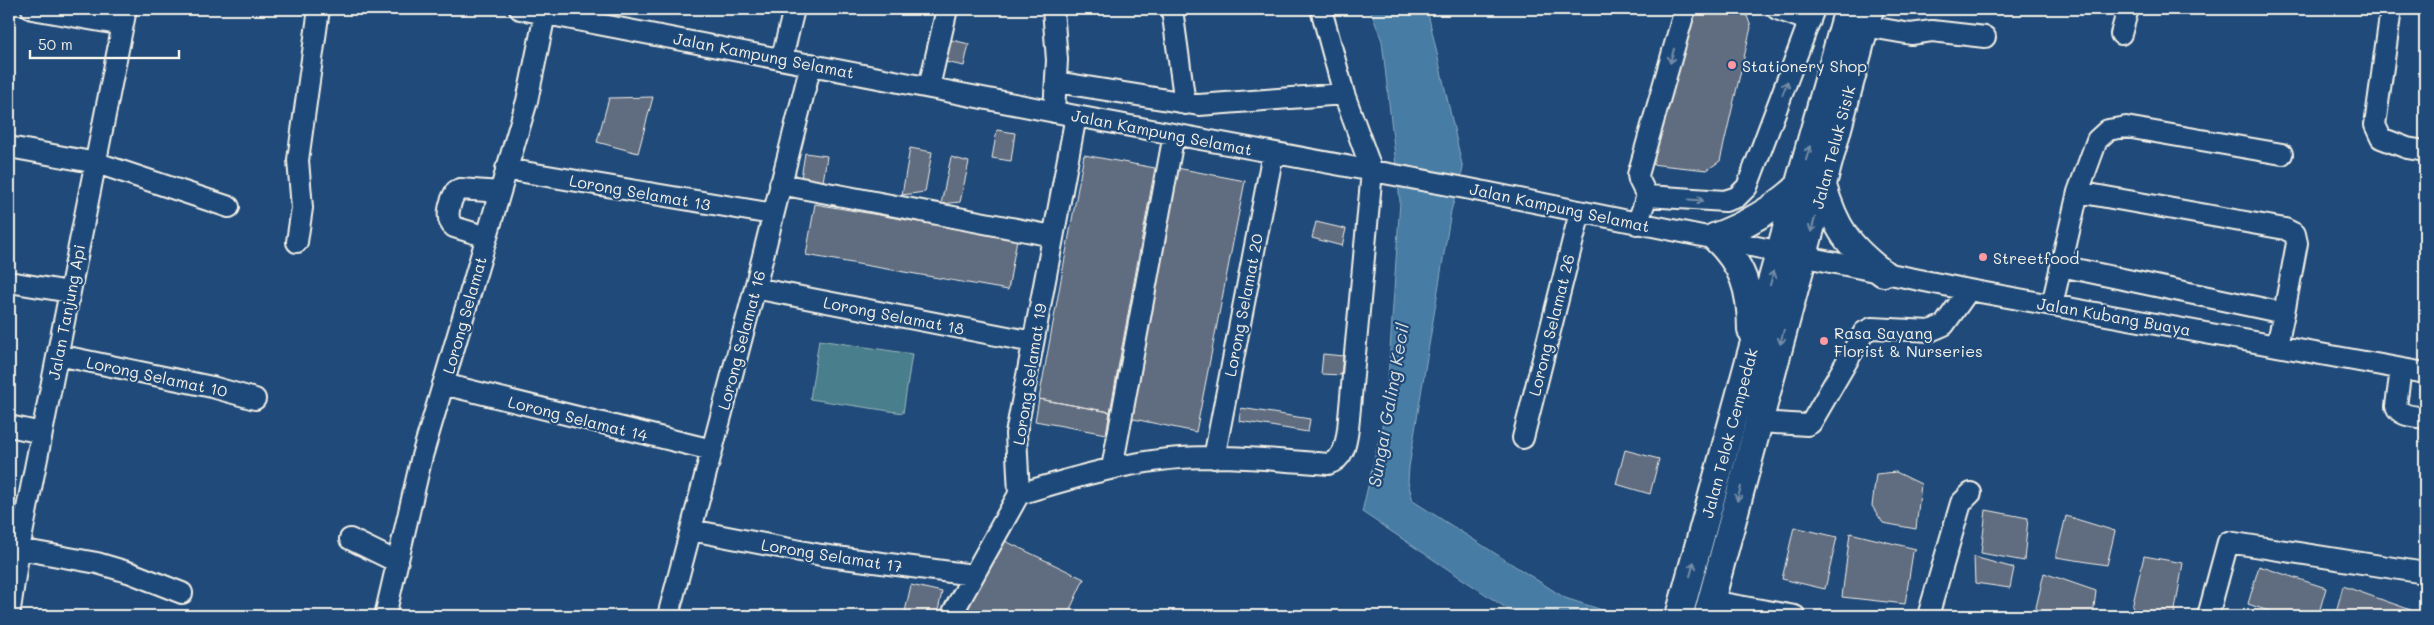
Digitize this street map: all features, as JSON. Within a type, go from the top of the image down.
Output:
[{"type":"main road","name":"Jalan Teluk Sisik","points":[[1792,253],[1861,15]]},
{"type":"main road","points":[[1751,353],[1750,316],[1745,280],[1730,253],[1714,237],[1760,216],[1811,186],[1829,206],[1848,243],[1883,273]]},
{"type":"main road","name":"Jalan Telok Cempedak","points":[[1679,616],[1751,353],[1792,253]]},
{"type":"main road","name":"Jalan Telok Cempedak","points":[[1709,608],[1759,422],[1792,253]]},
{"type":"street","points":[[32,9],[124,17]]},
{"type":"street","points":[[297,242],[302,208],[298,160],[319,9]]},
{"type":"street","name":"Jalan Kampung Selamat","points":[[520,9],[545,11],[1054,112],[1394,174],[1637,224],[1792,253]]},
{"type":"street","points":[[782,58],[794,9]]},
{"type":"street","points":[[929,87],[947,9]]},
{"type":"street","points":[[1053,9],[1057,60],[1054,112]]},
{"type":"street","points":[[1172,9],[1184,104]]},
{"type":"street","points":[[951,616],[1019,494],[1082,474],[1161,460],[1214,458],[1328,464],[1336,462],[1341,456],[1348,429],[1372,171],[1344,94],[1321,9]]},
{"type":"street","points":[[1637,224],[1647,196],[1638,175],[1685,9]]},
{"type":"street","points":[[1647,196],[1725,201],[1737,197],[1742,192],[1753,173],[1812,15],[1777,9]]},
{"type":"street","points":[[2121,34],[2128,9]]},
{"type":"street","points":[[2391,9],[2374,125],[2381,138],[2407,148],[2425,151]]},
{"type":"street","name":"Lorong Selamat","points":[[385,616],[422,456],[527,101],[545,11]]},
{"type":"street","points":[[1861,15],[1911,34],[1932,30],[1985,37]]},
{"type":"street","name":"Jalan Tanjung Api","points":[[9,616],[15,558],[97,163],[124,17]]},
{"type":"street","name":"Lorong Selamat 16","points":[[668,616],[755,288],[811,64]]},
{"type":"street","points":[[1056,82],[1184,104],[1217,105],[1344,94]]},
{"type":"street","name":"Lorong Selamat 19","points":[[1019,494],[1016,434],[1076,116]]},
{"type":"street","points":[[2052,305],[2078,192],[2097,140],[2108,130],[2126,127],[2282,154]]},
{"type":"street","points":[[1112,468],[1174,134]]},
{"type":"street","points":[[9,147],[97,163],[229,207]]},
{"type":"street","name":"Lorong Selamat 20","points":[[1214,458],[1273,153]]},
{"type":"street","name":"Lorong Selamat 13","points":[[506,169],[773,214]]},
{"type":"street","points":[[780,184],[1053,236]]},
{"type":"street","points":[[486,237],[449,223],[448,218],[453,196],[460,189],[500,192]]},
{"type":"street","points":[[2078,192],[2285,229],[2295,234],[2297,242],[2277,346]]},
{"type":"street","name":"Lorong Selamat 26","points":[[1523,438],[1580,212]]},
{"type":"street","name":"Jalan Kubang Buaya","points":[[1792,253],[1969,290],[2425,373]]},
{"type":"street","points":[[2061,266],[2284,313]]},
{"type":"street","points":[[9,282],[70,292]]},
{"type":"street","name":"Lorong Selamat 18","points":[[755,288],[1033,342]]},
{"type":"street","points":[[1759,422],[1807,425],[1811,423],[1864,332],[1872,328],[1930,331],[1944,325],[1969,290]]},
{"type":"street","name":"Lorong Selamat 10","points":[[58,355],[212,387],[255,399]]},
{"type":"street","points":[[2402,369],[2396,406],[2401,413],[2425,418]]},
{"type":"street","name":"Lorong Selamat 14","points":[[443,384],[712,450]]},
{"type":"street","points":[[9,426],[42,433]]},
{"type":"street","points":[[1928,616],[1961,503],[1971,493]]},
{"type":"street","name":"Lorong Selamat 17","points":[[691,530],[821,555],[973,575]]},
{"type":"street","points":[[350,539],[398,562]]},
{"type":"street","points":[[2208,616],[2228,542],[2425,573]]},
{"type":"street","points":[[15,558],[97,563],[130,573],[182,593]]},
{"type":"street","points":[[1709,608],[1795,616]]},
{"type":"green space","points":[[819,340],[912,354],[903,413],[810,399]]},
{"type":"water","name":"Sungai Galing Kecil","points":[[1370,9],[1427,9],[1463,169],[1451,211],[1409,467],[1408,482],[1413,501],[1565,598],[1621,616],[1518,616],[1362,512],[1386,409],[1400,201],[1382,41]]},
{"type":"building","points":[[1689,9],[1727,9],[1746,13],[1751,27],[1720,161],[1707,170],[1650,164]]},
{"type":"building","points":[[947,39],[969,44],[964,66],[941,61]]},
{"type":"building","points":[[653,97],[638,153],[597,142],[609,98]]},
{"type":"building","points":[[997,130],[1015,133],[1011,161],[992,158]]},
{"type":"building","points":[[910,148],[932,152],[925,192],[902,195]]},
{"type":"building","points":[[805,153],[827,156],[823,182],[801,178]]},
{"type":"building","points":[[1084,155],[1155,168],[1110,412],[1039,399]]},
{"type":"building","points":[[951,157],[969,162],[960,202],[941,204]]},
{"type":"building","points":[[1177,168],[1245,181],[1196,432],[1129,418]]},
{"type":"building","points":[[815,204],[1017,239],[1008,290],[806,255]]},
{"type":"building","points":[[1316,222],[1346,229],[1342,246],[1312,238]]},
{"type":"building","points":[[1323,354],[1343,356],[1341,375],[1321,374]]},
{"type":"building","points":[[1039,399],[1110,412],[1106,434],[1035,421]]},
{"type":"building","points":[[1241,408],[1310,419],[1308,432],[1239,421]]},
{"type":"building","points":[[1625,450],[1659,459],[1650,494],[1616,484]]},
{"type":"building","points":[[1896,472],[1921,484],[1916,529],[1883,523],[1872,506],[1876,474]]},
{"type":"building","points":[[1986,510],[2028,518],[2024,561],[1981,553]]},
{"type":"building","points":[[2066,516],[2115,531],[2107,565],[2056,557]]},
{"type":"building","points":[[1794,527],[1837,537],[1825,589],[1782,579]]},
{"type":"building","points":[[1850,533],[1916,549],[1913,552],[1905,604],[1842,597]]},
{"type":"building","points":[[1001,539],[1084,579],[1067,616],[965,616]]},
{"type":"building","points":[[2144,556],[2183,563],[2174,616],[2152,616],[2131,612]]},
{"type":"building","points":[[1974,557],[2014,568],[2010,588],[1975,583]]},
{"type":"building","points":[[2259,566],[2326,588],[2318,616],[2283,616],[2248,604]]},
{"type":"building","points":[[2044,573],[2096,591],[2093,616],[2034,616]]},
{"type":"building","points":[[911,585],[942,592],[937,616],[904,616]]},
{"type":"building","points":[[2343,586],[2411,610],[2410,616],[2335,616]]},
{"type":"place","name":"Stationery Shop","points":[[1732,65]]},
{"type":"place","name":"Streetfood","points":[[1983,257]]},
{"type":"place","name":"Rasa Sayang Florist & Nurseries","points":[[1824,341]]}]
